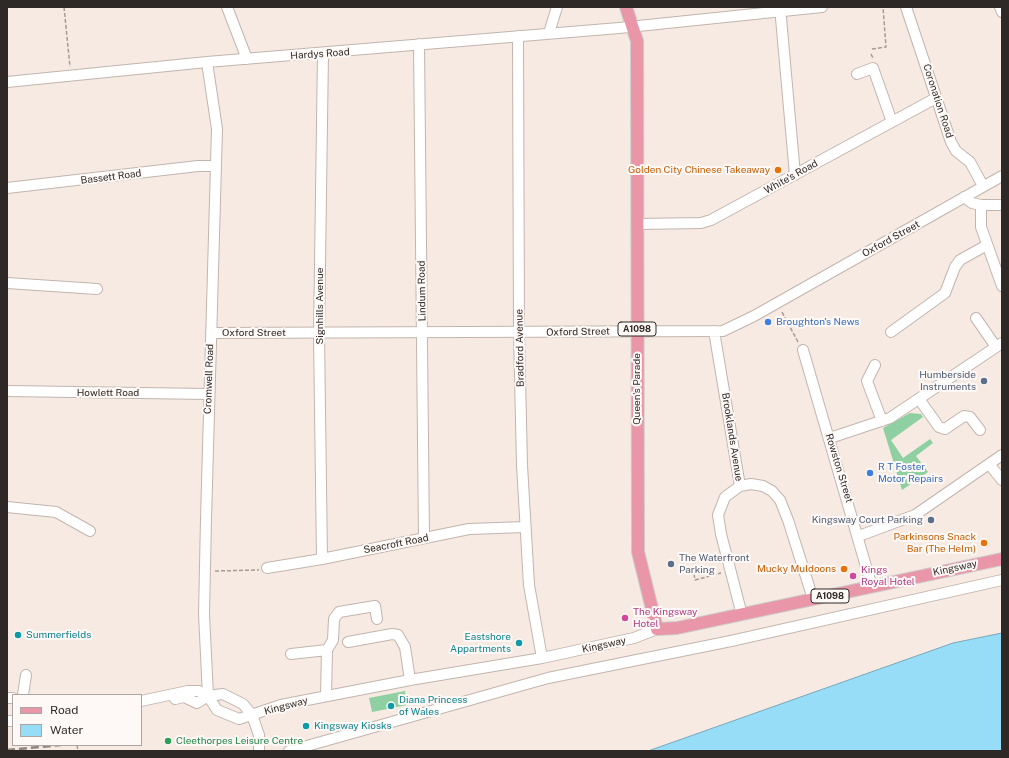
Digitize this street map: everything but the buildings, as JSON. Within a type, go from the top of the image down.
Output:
[{"type":"main road","name":"A1098","points":[[626,7],[633,26]]},
{"type":"main road","name":"Queen's Parade","points":[[633,26],[637,41],[638,552],[657,629]]},
{"type":"main road","name":"Kingsway","points":[[657,629],[677,628],[1002,559]]},
{"type":"street","points":[[227,7],[247,59]]},
{"type":"street","points":[[549,33],[557,7]]},
{"type":"street","name":"Hardys Road","points":[[7,82],[71,74],[633,26],[780,9],[822,7]]},
{"type":"street","name":"Coronation Road","points":[[906,7],[954,148],[970,162],[983,186]]},
{"type":"street","points":[[1000,7],[1002,12]]},
{"type":"street","points":[[780,9],[795,175]]},
{"type":"street","name":"Bradford Avenue","points":[[518,36],[519,333],[525,527],[529,586],[542,658]]},
{"type":"street","name":"Lindum Road","points":[[419,44],[424,538]]},
{"type":"street","name":"Signhills Avenue","points":[[322,559],[319,334],[323,53]]},
{"type":"street","name":"Cromwell Road","points":[[207,62],[215,110],[216,166],[208,394],[204,614],[208,696]]},
{"type":"street","points":[[857,74],[873,68],[892,122]]},
{"type":"street","name":"White's Road","points":[[638,224],[701,223],[711,220],[936,98]]},
{"type":"street","name":"Bassett Road","points":[[7,188],[198,166],[216,166]]},
{"type":"street","name":"Oxford Street","points":[[210,333],[319,334],[422,332],[637,332],[714,331],[732,328],[1002,176]]},
{"type":"street","points":[[964,198],[972,203],[981,205],[1002,205]]},
{"type":"street","points":[[981,205],[981,227],[1002,286]]},
{"type":"street","points":[[891,332],[945,293],[955,266],[960,260],[987,245]]},
{"type":"street","points":[[7,283],[97,289]]},
{"type":"street","points":[[830,438],[882,421],[919,399],[999,345],[976,318]]},
{"type":"street","name":"Brooklands Avenue","points":[[714,331],[740,486],[725,497],[720,506],[718,515],[721,534],[742,614]]},
{"type":"street","name":"Rowston Street","points":[[803,350],[859,536],[872,587]]},
{"type":"street","points":[[875,365],[867,381],[882,421]]},
{"type":"street","name":"Howlett Road","points":[[7,391],[208,394]]},
{"type":"street","points":[[919,399],[939,426],[945,428],[964,416],[970,417],[980,430]]},
{"type":"street","points":[[859,536],[915,515],[1002,455]]},
{"type":"street","points":[[989,464],[1002,480]]},
{"type":"street","points":[[740,486],[752,484],[763,486],[772,491],[780,500],[813,600]]},
{"type":"street","points":[[7,507],[56,512],[90,531]]},
{"type":"street","name":"Seacroft Road","points":[[267,568],[322,559],[469,529],[525,527]]},
{"type":"street","points":[[289,751],[548,678],[731,641],[1002,580]]},
{"type":"street","points":[[326,696],[327,650],[333,640],[334,619],[339,612],[374,606],[376,619]]},
{"type":"street","name":"Kingsway","points":[[252,715],[243,704],[223,694],[208,696],[217,710],[239,719],[252,715],[281,705],[410,680],[542,658],[634,638],[657,629]]},
{"type":"street","points":[[348,642],[392,634],[398,636],[405,647],[410,680]]},
{"type":"street","points":[[291,654],[327,650]]},
{"type":"street","points":[[24,694],[26,675]]},
{"type":"street","points":[[142,701],[188,691],[199,691],[208,696],[197,703],[184,697],[142,704]]},
{"type":"street","points":[[252,715],[260,735],[259,751]]},
{"type":"path","points":[[64,7],[71,74]]},
{"type":"path","points":[[872,49],[886,47],[882,7]]},
{"type":"path","points":[[777,303],[803,350]]},
{"type":"path","points":[[205,570],[256,571],[267,568]]},
{"type":"path","points":[[694,574],[696,580],[730,570]]},
{"type":"green space","points":[[910,413],[921,414],[923,417],[891,440],[903,458],[930,439],[933,443],[916,456],[928,472],[902,490],[883,428]]},
{"type":"green space","points":[[405,691],[407,705],[372,712],[369,698]]},
{"type":"water","points":[[1002,633],[1002,751],[648,751],[953,643]]},
{"type":"railway","points":[[7,750],[50,746]]},
{"type":"place","name":"Golden City Chinese Takeaway","points":[[778,170]]},
{"type":"place","name":"Broughton's News","points":[[768,322]]},
{"type":"place","name":"Humberside Instruments","points":[[984,381]]},
{"type":"place","name":"R T Foster Motor Repairs","points":[[870,473]]},
{"type":"place","name":"Kingsway Court Parking","points":[[931,520]]},
{"type":"place","name":"Parkinsons Snack Bar (The Helm)","points":[[984,543]]},
{"type":"place","name":"The Waterfront Parking","points":[[671,564]]},
{"type":"place","name":"Mucky Muldoons","points":[[844,569]]},
{"type":"place","name":"Kings Royal Hotel","points":[[853,576]]},
{"type":"place","name":"The Kingsway Hotel","points":[[625,618]]},
{"type":"place","name":"Summerfields","points":[[18,635]]},
{"type":"place","name":"Eastshore Appartments","points":[[519,643]]},
{"type":"place","name":"Diana Princess of Wales","points":[[391,706]]},
{"type":"place","name":"Kingsway Kiosks","points":[[306,726]]},
{"type":"place","name":"Cleethorpes Leisure Centre","points":[[168,741]]}]
